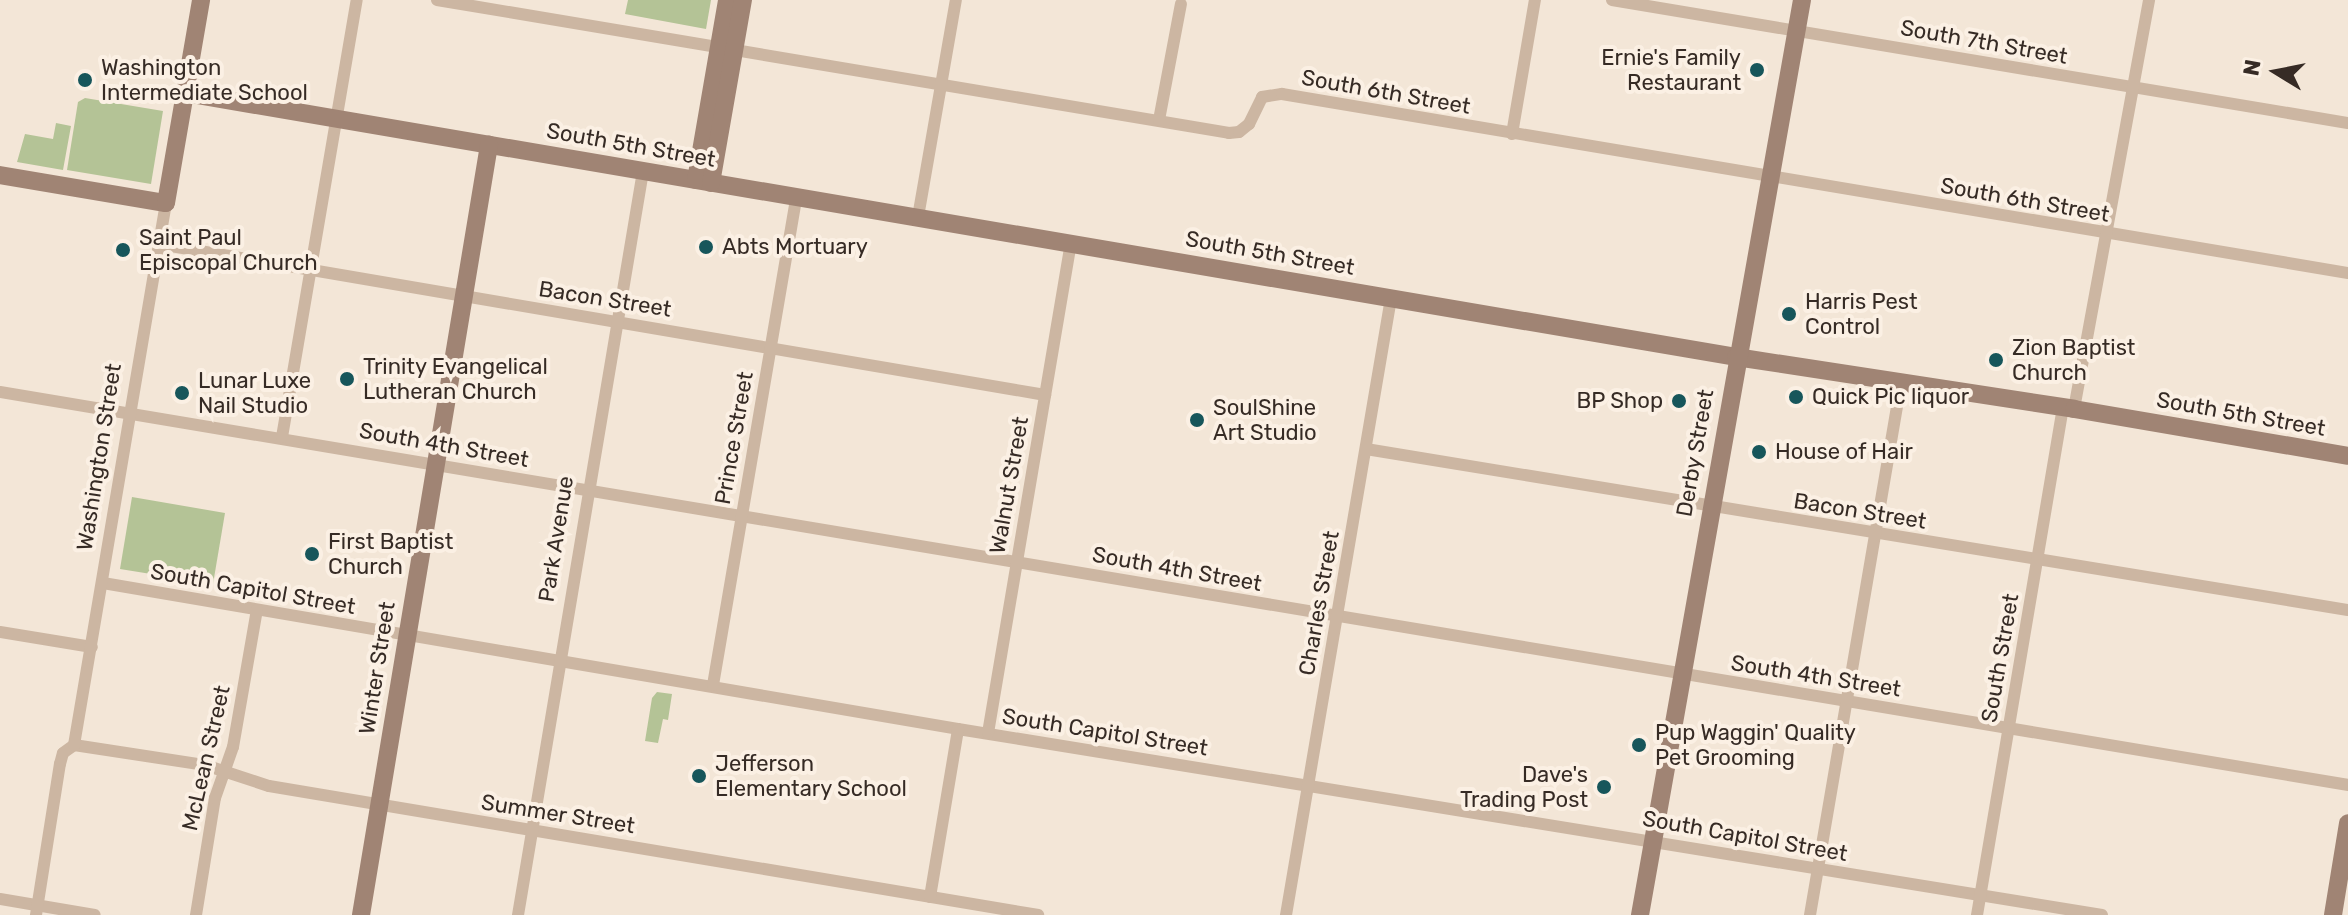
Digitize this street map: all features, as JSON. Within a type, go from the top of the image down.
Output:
[{"type":"street","name":"Washington Street","points":[[37,910],[60,764],[63,753],[74,745],[92,647],[201,0]]},
{"type":"street","points":[[282,437],[357,0]]},
{"type":"street","name":"South 6th Street","points":[[437,0],[1239,132],[1249,124],[1259,100],[1272,94],[2348,273]]},
{"type":"street","points":[[704,182],[726,48],[727,0]]},
{"type":"street","points":[[726,48],[743,0]]},
{"type":"street","points":[[918,217],[956,0]]},
{"type":"street","points":[[1512,134],[1535,0]]},
{"type":"street","name":"South 7th Street","points":[[1612,0],[2348,123]]},
{"type":"street","name":"Derby Street","points":[[1640,915],[1736,357],[1802,0]]},
{"type":"street","name":"South Street","points":[[1977,915],[2037,559],[2106,234],[2149,0]]},
{"type":"street","points":[[1159,120],[1181,4]]},
{"type":"street","name":"South 5th Street","points":[[185,93],[1736,357],[2068,408],[2348,456]]},
{"type":"street","name":"Winter Street","points":[[361,915],[489,145]]},
{"type":"street","name":"Park Avenue","points":[[518,915],[643,171]]},
{"type":"street","points":[[0,175],[166,203]]},
{"type":"street","name":"Prince Street","points":[[713,685],[796,197]]},
{"type":"street","name":"Bacon Street","points":[[159,244],[1045,395]]},
{"type":"street","name":"Walnut Street","points":[[988,733],[1071,244]]},
{"type":"street","name":"Charles Street","points":[[1286,915],[1391,298]]},
{"type":"street","points":[[1810,915],[1901,383]]},
{"type":"street","name":"South 4th Street","points":[[0,392],[2348,785]]},
{"type":"street","name":"Bacon Street","points":[[1366,449],[2348,610]]},
{"type":"street","name":"South Capitol Street","points":[[103,583],[958,729],[2102,915]]},
{"type":"street","name":"McLean Street","points":[[196,915],[215,798],[233,747],[257,610]]},
{"type":"street","points":[[0,632],[92,647]]},
{"type":"street","points":[[930,897],[958,729]]},
{"type":"street","name":"Summer Street","points":[[74,745],[205,765],[224,774],[269,786],[930,897],[1000,912],[1038,915]]},
{"type":"street","points":[[2333,915],[2348,823]]},
{"type":"street","points":[[0,899],[37,910],[95,915]]},
{"type":"green space","points":[[628,0],[711,0],[706,29],[625,14]]},
{"type":"green space","points":[[85,98],[163,111],[151,184],[67,170],[78,102]]},
{"type":"green space","points":[[56,123],[71,126],[63,170],[17,162],[25,134],[53,139]]},
{"type":"green space","points":[[132,497],[225,513],[213,584],[120,569]]},
{"type":"green space","points":[[657,692],[672,694],[668,720],[663,719],[658,743],[645,741],[652,698]]},
{"type":"place","name":"Ernie's Family Restaurant","points":[[1757,70]]},
{"type":"place","name":"Washington Intermediate School","points":[[85,80]]},
{"type":"place","name":"Abts Mortuary","points":[[706,247]]},
{"type":"place","name":"Saint Paul Episcopal Church","points":[[123,250]]},
{"type":"place","name":"Harris Pest Control","points":[[1789,314]]},
{"type":"place","name":"Zion Baptist Church","points":[[1996,360]]},
{"type":"place","name":"Trinity Evangelical Lutheran Church","points":[[347,379]]},
{"type":"place","name":"Lunar Luxe Nail Studio","points":[[182,393]]},
{"type":"place","name":"Quick Pic liquor","points":[[1796,397]]},
{"type":"place","name":"BP Shop","points":[[1679,401]]},
{"type":"place","name":"SoulShine Art Studio","points":[[1197,420]]},
{"type":"place","name":"House of Hair","points":[[1759,452]]},
{"type":"place","name":"First Baptist Church","points":[[312,554]]},
{"type":"place","name":"Pup Waggin' Quality Pet Grooming","points":[[1639,745]]},
{"type":"place","name":"Jefferson Elementary School","points":[[699,776]]},
{"type":"place","name":"Dave's Trading Post","points":[[1604,787]]}]
